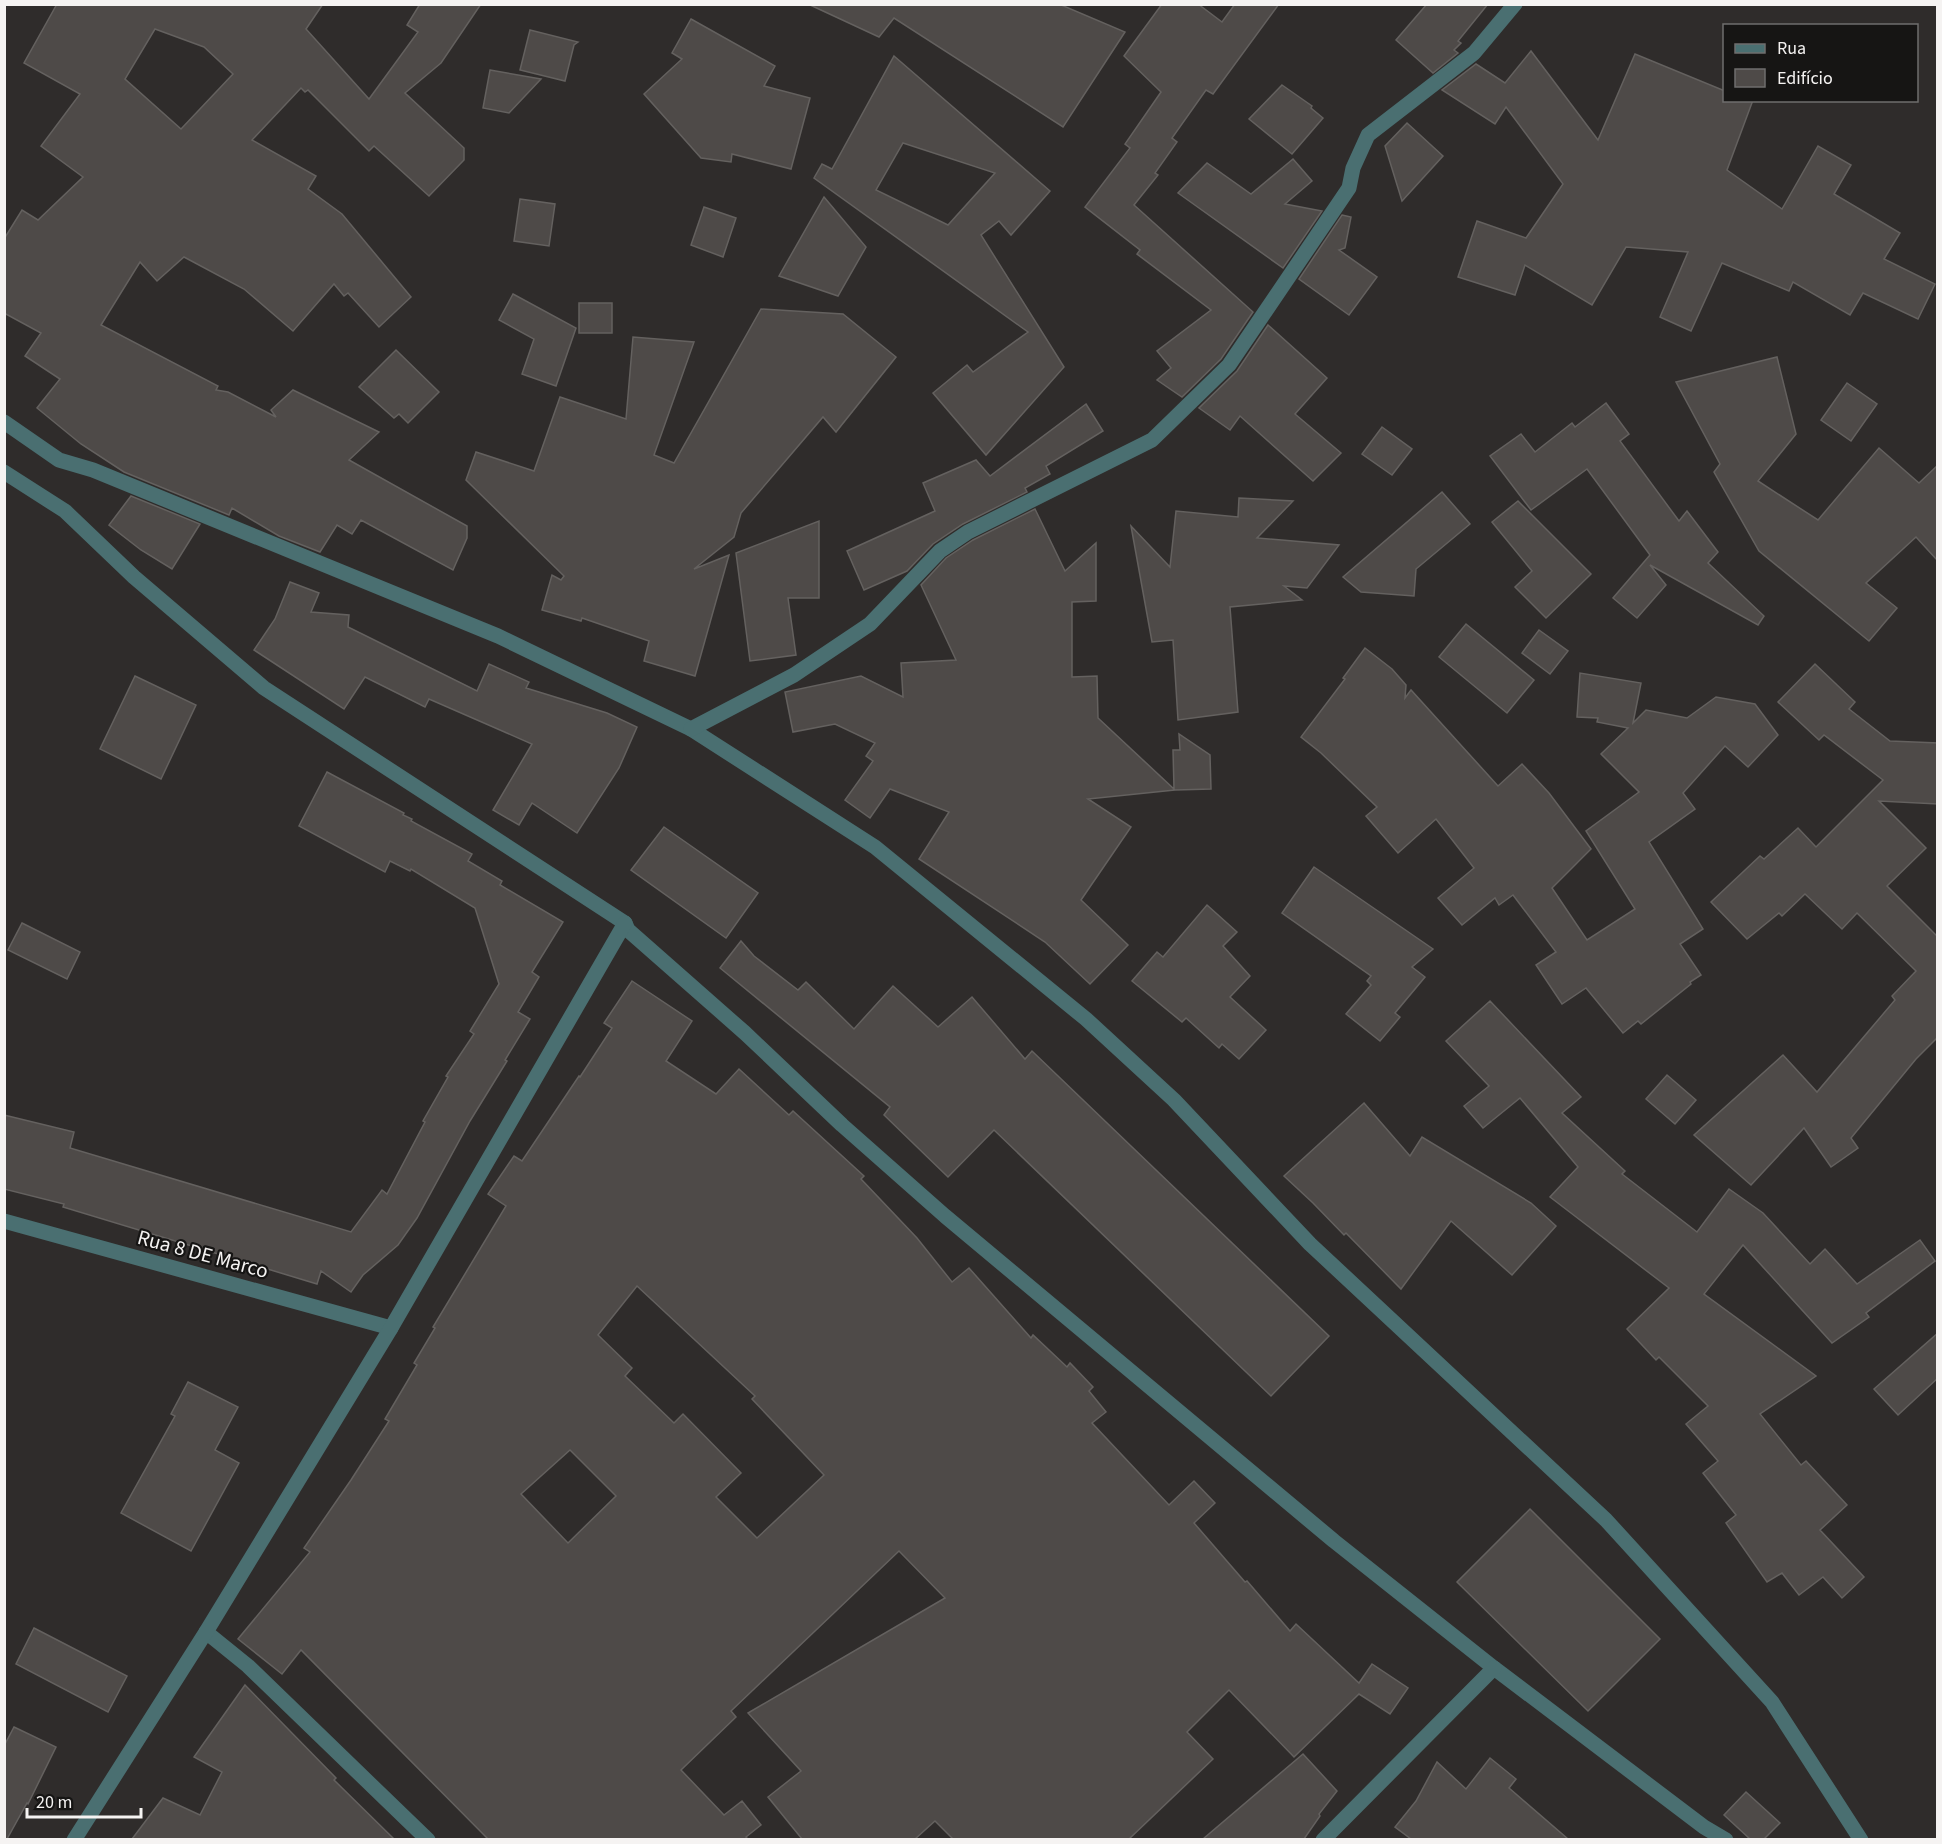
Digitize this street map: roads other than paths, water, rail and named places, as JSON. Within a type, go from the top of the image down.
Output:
[{"type":"street","points":[[691,729],[794,675],[870,624],[940,550],[968,532],[1152,440],[1229,365],[1349,188],[1353,168],[1368,135],[1473,53],[1515,4]]},
{"type":"street","points":[[4,422],[59,460],[93,470],[498,636],[691,729],[875,847],[1086,1019],[1174,1100],[1310,1244],[1606,1520],[1772,1702],[1861,1839]]},
{"type":"street","points":[[4,472],[65,511],[134,577],[264,688],[625,923],[628,930],[945,1216],[1325,1534],[1494,1668],[1704,1827],[1726,1839]]},
{"type":"street","points":[[74,1839],[206,1632],[391,1328],[625,923]]},
{"type":"street","name":"Rua 8 DE Marco","points":[[4,1221],[391,1328]]},
{"type":"street","points":[[206,1632],[248,1666],[428,1839]]},
{"type":"street","points":[[1323,1839],[1494,1668]]}]
